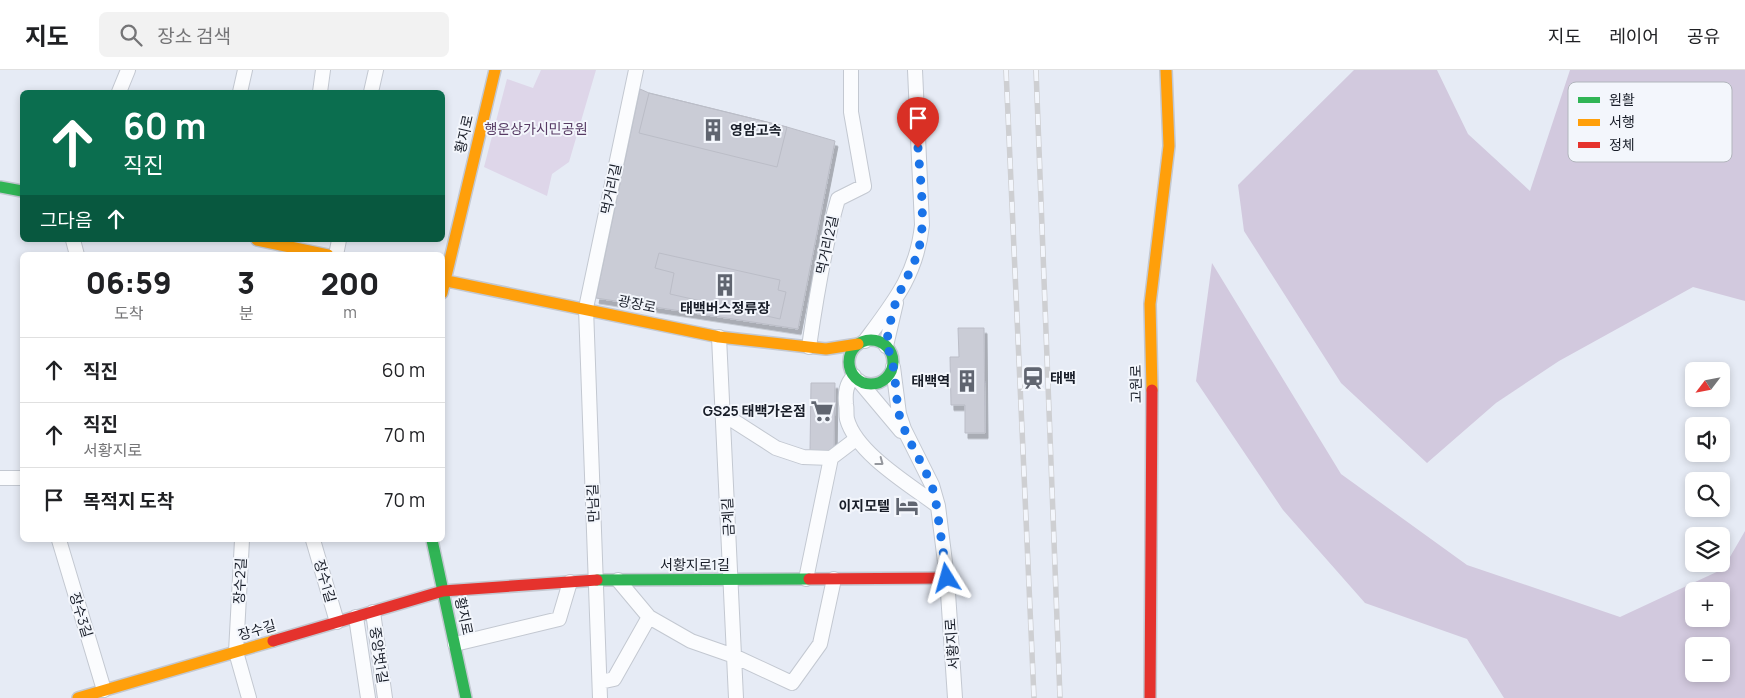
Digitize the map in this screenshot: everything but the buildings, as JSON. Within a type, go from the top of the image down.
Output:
[{"type":"street","points":[[120,90],[128,70]]},
{"type":"street","points":[[240,90],[245,70]]},
{"type":"street","points":[[320,90],[323,70]]},
{"type":"street","points":[[371,90],[376,70]]},
{"type":"street","name":"황지로","points":[[445,276],[495,70]]},
{"type":"street","name":"먹거리길","points":[[586,308],[636,70]]},
{"type":"street","name":"먹거리2길","points":[[809,347],[832,218],[838,199],[864,186],[851,112],[851,70]]},
{"type":"street","points":[[912,446],[855,375],[850,356],[899,293],[912,270],[920,247],[922,225],[915,70]]},
{"type":"street","name":"고원로","points":[[1150,698],[1152,407],[1150,304],[1169,146],[1166,70]]},
{"type":"street","points":[[0,187],[20,191]]},
{"type":"street","points":[[267,242],[310,252]]},
{"type":"street","name":"광장로","points":[[445,280],[719,337],[826,349],[862,342]]},
{"type":"street","points":[[886,346],[899,293]]},
{"type":"street","name":"만남길","points":[[586,308],[600,698]]},
{"type":"street","name":"금계길","points":[[719,337],[736,698]]},
{"type":"street","points":[[862,342],[873,340],[886,346],[891,352],[899,414],[912,446]]},
{"type":"street","points":[[826,349],[866,383],[879,382],[890,374],[893,367]]},
{"type":"street","points":[[855,375],[845,392],[848,419],[856,439],[871,456],[938,506]]},
{"type":"street","points":[[723,414],[776,448],[803,456],[831,458]]},
{"type":"street","points":[[806,579],[831,458],[856,439]]},
{"type":"street","name":"서황지로","points":[[912,446],[932,485],[938,506],[947,578],[955,698]]},
{"type":"street","points":[[0,478],[20,478]]},
{"type":"street","name":"장수3길","points":[[60,542],[104,690]]},
{"type":"street","name":"장수2길","points":[[242,542],[236,652],[249,698]]},
{"type":"street","name":"장수1길","points":[[314,542],[337,622]]},
{"type":"street","name":"황지로","points":[[432,542],[466,698]]},
{"type":"street","name":"서황지로1길","points":[[444,591],[596,580],[947,578]]},
{"type":"street","points":[[618,580],[649,617],[692,641],[734,656],[792,683],[820,644],[834,579]]},
{"type":"street","points":[[455,644],[559,618],[570,582]]},
{"type":"street","name":"장수길","points":[[78,698],[444,591]]},
{"type":"street","name":"중앙벗1길","points":[[373,612],[385,698]]},
{"type":"street","points":[[356,617],[368,698]]},
{"type":"street","points":[[600,682],[614,679],[649,617]]},
{"type":"green space","name":"행운상가시민공원","points":[[541,70],[596,70],[569,162],[552,174],[547,196],[484,167],[507,79],[533,88]]},
{"type":"shaded area","points":[[1354,70],[1437,70],[1468,134],[1530,191],[1570,70],[1745,70],[1745,301],[1693,287],[1559,361],[1496,403],[1427,463],[1341,383],[1244,231],[1238,185]]},
{"type":"shaded area","points":[[1212,263],[1341,474],[1467,565],[1620,617],[1685,587],[1685,627],[1730,627],[1730,582],[1695,582],[1717,572],[1730,572],[1730,557],[1745,531],[1745,698],[1504,698],[1467,639],[1365,603],[1283,510],[1196,381]]},
{"type":"railway","points":[[1006,70],[1034,698]]},
{"type":"railway","points":[[1036,70],[1060,698]]},
{"type":"traffic: fast","points":[[0,187],[20,191]]},
{"type":"traffic: fast","points":[[871,340],[883,344],[889,350],[893,362],[889,374],[883,380],[871,384],[859,380],[853,374],[849,362],[853,350],[859,344],[871,340]]},
{"type":"traffic: fast","points":[[432,542],[466,698]]},
{"type":"traffic: fast","points":[[597,580],[809,579]]},
{"type":"traffic: slow","points":[[445,280],[495,70]]},
{"type":"traffic: slow","points":[[1152,390],[1150,304],[1169,146],[1166,70]]},
{"type":"traffic: slow","points":[[266,242],[314,252]]},
{"type":"traffic: slow","points":[[445,281],[719,337],[826,349],[858,344]]},
{"type":"traffic: slow","points":[[78,698],[273,641]]},
{"type":"traffic: jam","points":[[1150,698],[1152,390]]},
{"type":"traffic: jam","points":[[809,579],[947,578]]},
{"type":"traffic: jam","points":[[273,641],[443,591],[597,580]]},
{"type":"place","name":"영암고속","points":[[713,130]]},
{"type":"place","name":"태백버스정류장","points":[[725,285]]},
{"type":"place","name":"태백","points":[[1033,378]]},
{"type":"place","name":"태백역","points":[[967,381]]},
{"type":"place","name":"GS25 태백가온점","points":[[822,411]]},
{"type":"place","name":"이지모텔","points":[[907,506]]},
{"type":"route","points":[[918,148],[922,225],[920,247],[912,270],[899,293],[886,346],[891,352],[893,360],[899,414],[904,429],[932,485],[938,506],[947,578]]}]
